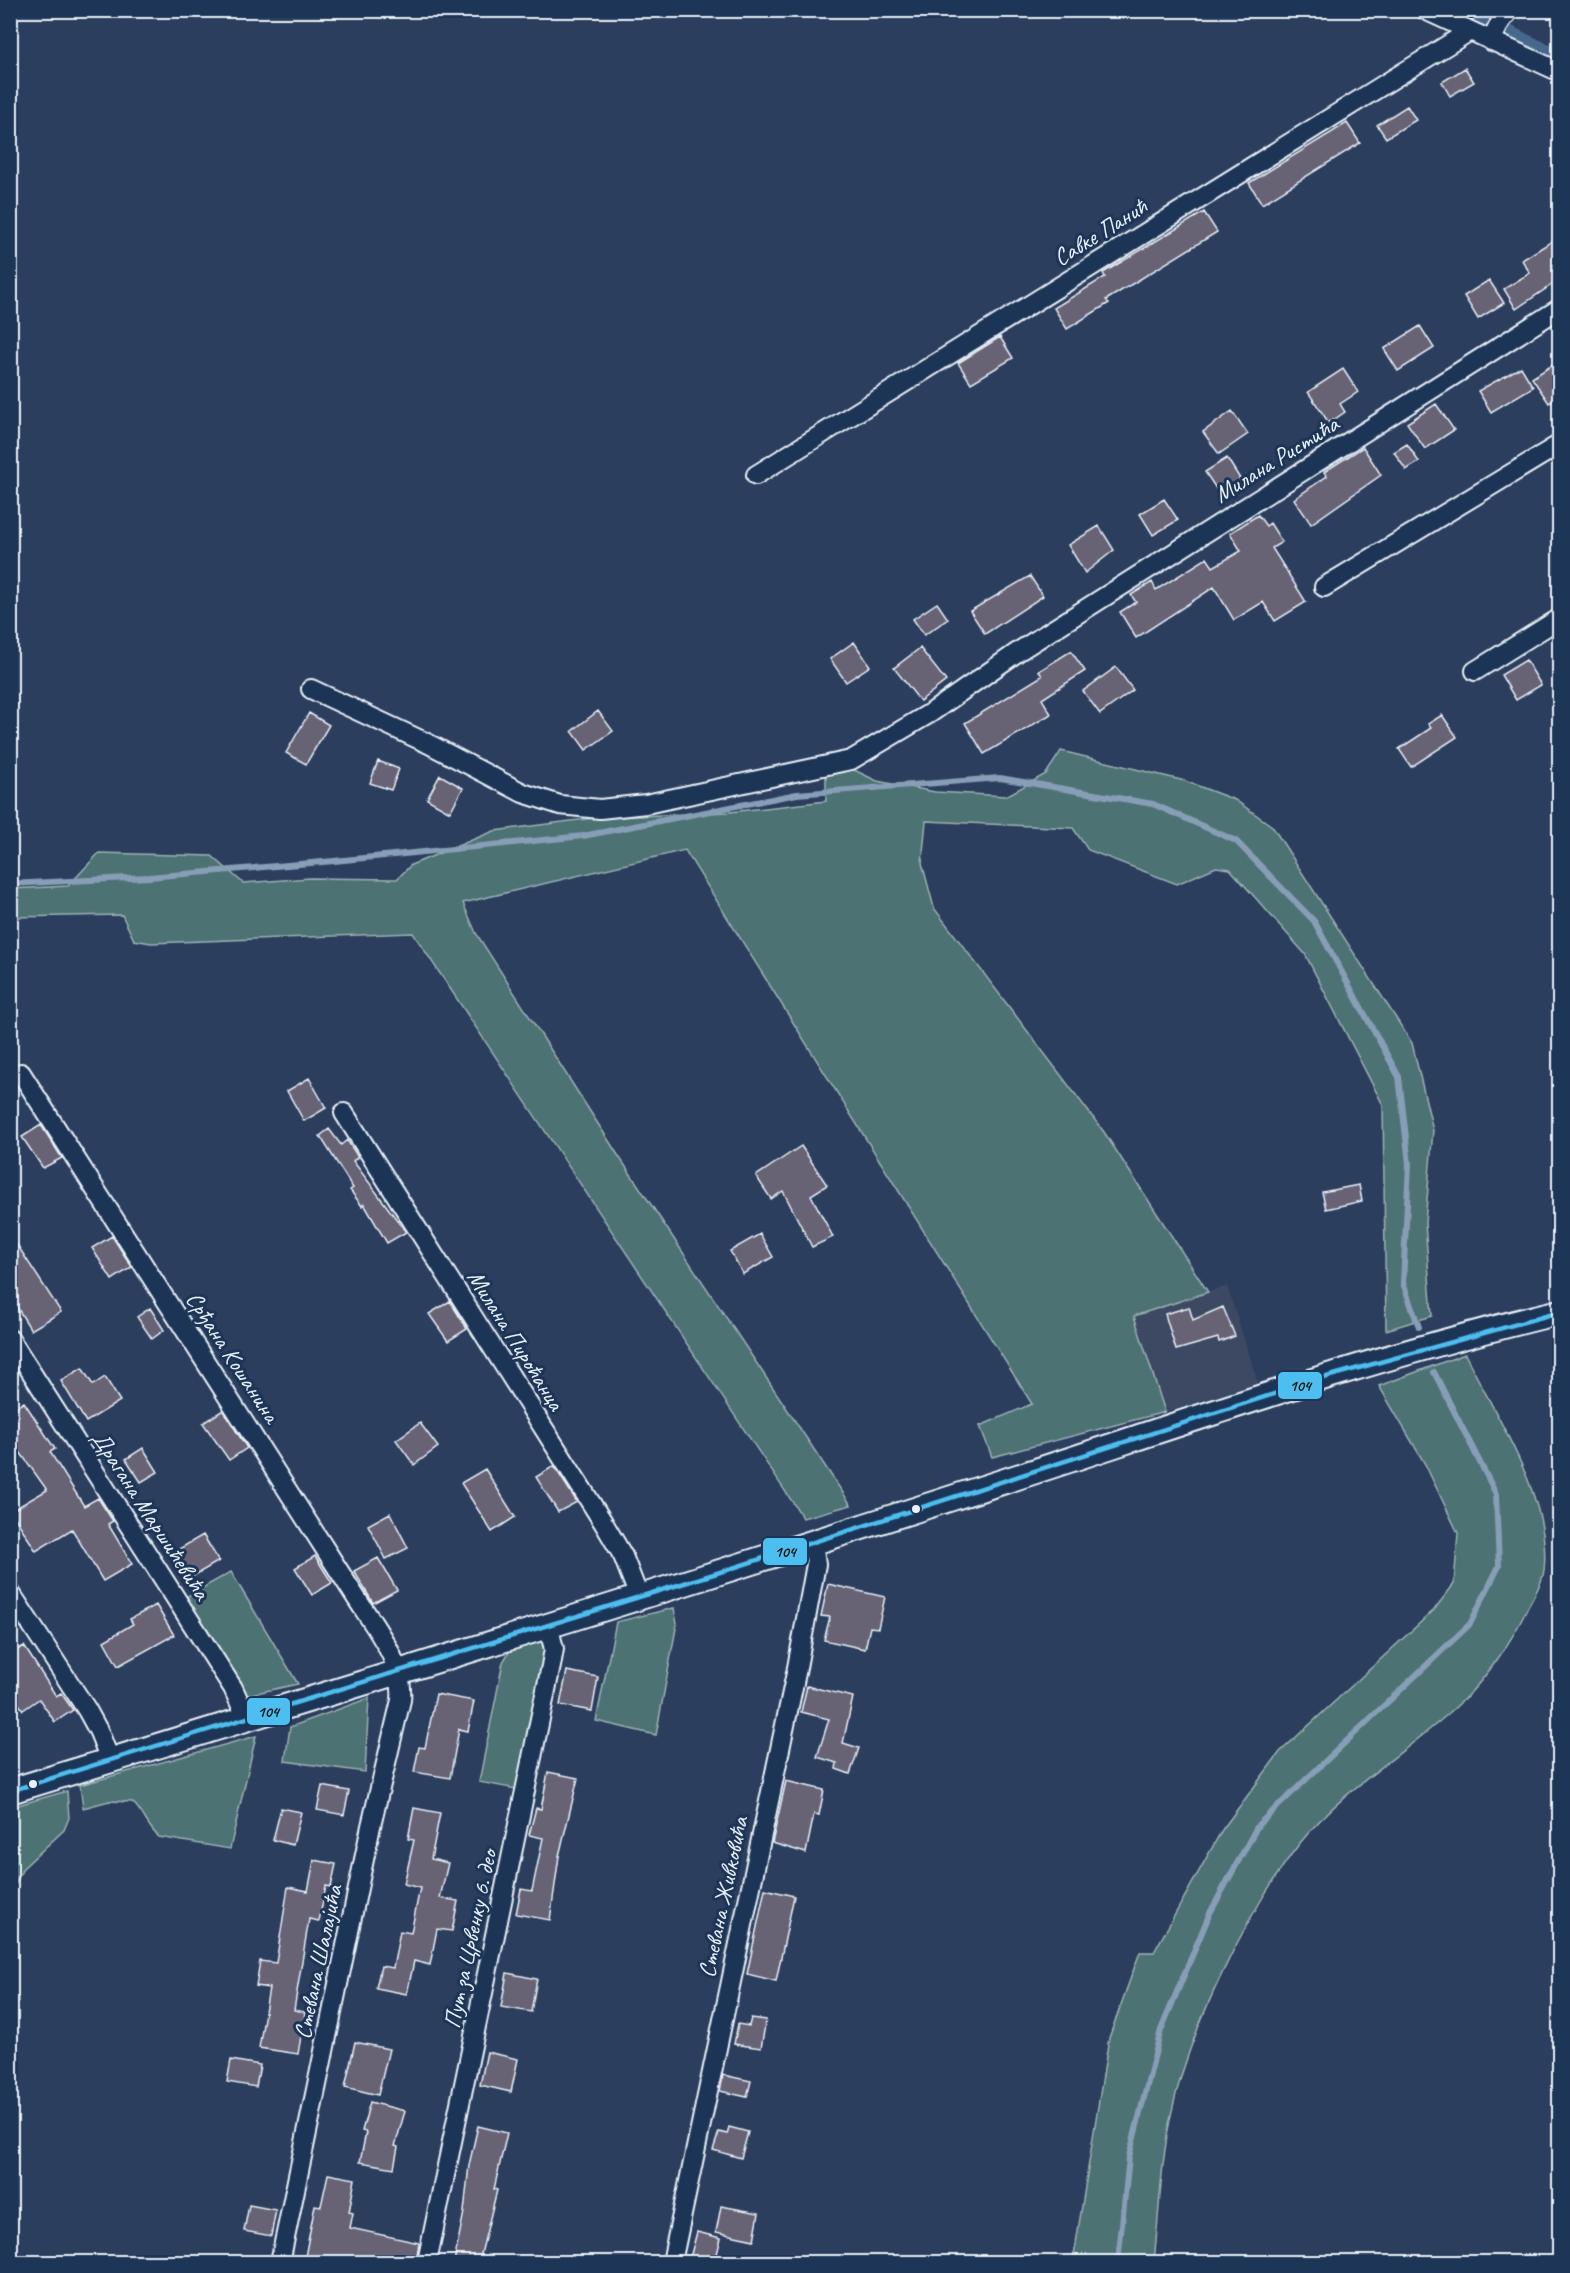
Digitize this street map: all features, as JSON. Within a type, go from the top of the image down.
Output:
[{"type":"street","points":[[1425,10],[1558,69]]},
{"type":"street","points":[[1491,40],[1510,10]]},
{"type":"street","name":"Савке Панић","points":[[756,475],[1470,31]]},
{"type":"street","name":"Милана Ристића","points":[[311,689],[429,744],[523,793],[560,805],[600,809],[646,804],[851,760],[932,712],[1019,651],[1560,308]]},
{"type":"street","points":[[1324,587],[1560,444]]},
{"type":"street","points":[[1475,671],[1560,618]]},
{"type":"street","name":"Срђана Кошанина","points":[[21,1073],[258,1441],[385,1645],[397,1671]]},
{"type":"street","name":"Милана Пироћанца","points":[[344,1113],[603,1522],[622,1556],[639,1597]]},
{"type":"street","points":[[10,1791],[639,1597],[1456,1336],[1560,1312]]},
{"type":"street","name":"Драгана Маршићевића","points":[[10,1339],[233,1688],[247,1719]]},
{"type":"street","name":"Стевана Живковића","points":[[672,2262],[796,1673],[816,1564],[813,1542]]},
{"type":"street","points":[[10,1592],[87,1710],[110,1760]]},
{"type":"street","name":"Пут за Црвенку 6. део","points":[[427,2262],[551,1666],[554,1649],[548,1625]]},
{"type":"street","name":"Стевана Шалајића","points":[[280,2262],[371,1826],[401,1700],[402,1689],[397,1671]]},
{"type":"shaded area","points":[[1227,1286],[1258,1383],[1165,1412],[1134,1316]]},
{"type":"green space","points":[[1061,751],[1185,781],[1235,800],[1272,826],[1412,1043],[1433,1130],[1425,1223],[1432,1316],[1386,1330],[1383,1105],[1305,954],[1230,869],[1216,867],[1177,884],[1088,850],[1073,828],[926,821],[922,863],[934,908],[1104,1132],[1208,1292],[1134,1316],[1165,1412],[992,1457],[980,1426],[1032,1404],[685,850],[463,903],[476,933],[616,1152],[851,1505],[803,1518],[413,933],[151,943],[134,940],[122,915],[11,917],[11,889],[68,886],[99,853],[212,856],[243,883],[310,878],[397,879],[411,865],[494,831],[594,818],[730,812],[826,801],[826,773],[848,767],[877,781],[935,792],[1006,796],[1046,774]]},
{"type":"green space","points":[[1465,1354],[1506,1431],[1531,1487],[1544,1543],[1544,1570],[1540,1585],[1506,1646],[1479,1683],[1440,1721],[1357,1787],[1318,1823],[1300,1843],[1260,1902],[1222,1973],[1191,2046],[1180,2082],[1165,2151],[1154,2262],[1073,2262],[1109,2038],[1140,1952],[1154,1952],[1222,1830],[1280,1752],[1434,1610],[1454,1584],[1458,1533],[1425,1464],[1379,1386]]},
{"type":"green space","points":[[231,1572],[298,1684],[247,1695],[186,1597]]},
{"type":"green space","points":[[674,1608],[677,1623],[656,1735],[596,1721],[616,1622]]},
{"type":"green space","points":[[546,1638],[542,1680],[516,1789],[479,1782],[503,1662],[512,1647]]},
{"type":"green space","points":[[369,1698],[365,1772],[285,1761],[290,1727]]},
{"type":"green space","points":[[256,1736],[230,1849],[159,1837],[132,1802],[109,1801],[83,1808],[80,1785]]},
{"type":"green space","points":[[67,1791],[69,1818],[64,1830],[23,1868],[11,1894],[11,1807]]},
{"type":"building","points":[[1465,68],[1474,82],[1450,96],[1442,82]]},
{"type":"building","points":[[1407,106],[1416,120],[1386,138],[1377,125]]},
{"type":"building","points":[[1347,123],[1360,143],[1262,204],[1249,183]]},
{"type":"building","points":[[1204,212],[1217,232],[1106,300],[1109,303],[1067,329],[1054,308],[1105,277],[1103,273]]},
{"type":"building","points":[[1560,236],[1560,279],[1516,309],[1504,289],[1530,273],[1522,260]]},
{"type":"building","points":[[1489,280],[1504,303],[1478,319],[1464,296]]},
{"type":"building","points":[[1420,326],[1434,348],[1398,371],[1384,349]]},
{"type":"building","points":[[1000,337],[1013,358],[971,383],[958,363]]},
{"type":"building","points":[[1560,360],[1560,397],[1549,403],[1532,378]]},
{"type":"building","points":[[1521,367],[1533,387],[1491,412],[1478,391]]},
{"type":"building","points":[[1343,369],[1358,392],[1340,404],[1345,412],[1329,423],[1308,392]]},
{"type":"building","points":[[1436,404],[1454,430],[1425,449],[1407,423]]},
{"type":"building","points":[[1232,411],[1248,434],[1219,454],[1203,432]]},
{"type":"building","points":[[1407,444],[1419,462],[1406,470],[1394,452]]},
{"type":"building","points":[[1363,447],[1381,475],[1311,524],[1294,499],[1327,476],[1324,472]]},
{"type":"building","points":[[1227,458],[1242,482],[1221,496],[1205,472]]},
{"type":"building","points":[[1164,499],[1178,520],[1153,535],[1140,514]]},
{"type":"building","points":[[1258,515],[1266,526],[1270,523],[1282,542],[1272,548],[1306,602],[1275,621],[1263,602],[1234,620],[1214,587],[1136,638],[1120,612],[1136,602],[1131,595],[1152,582],[1156,590],[1207,558],[1213,567],[1241,551],[1230,533]]},
{"type":"building","points":[[1099,526],[1114,550],[1085,573],[1068,545]]},
{"type":"building","points":[[1030,576],[1043,596],[985,634],[970,611]]},
{"type":"building","points":[[937,603],[948,619],[924,635],[913,619]]},
{"type":"building","points":[[854,642],[870,666],[846,682],[830,659]]},
{"type":"building","points":[[920,648],[946,681],[920,701],[894,668]]},
{"type":"building","points":[[1071,651],[1085,671],[1042,699],[1051,714],[984,754],[965,723],[1042,676],[1039,671]]},
{"type":"building","points":[[1526,660],[1541,685],[1516,700],[1501,675]]},
{"type":"building","points":[[1116,667],[1133,690],[1100,714],[1083,691]]},
{"type":"building","points":[[598,711],[613,731],[586,750],[572,731]]},
{"type":"building","points":[[309,713],[329,725],[306,764],[286,753]]},
{"type":"building","points":[[1442,715],[1457,737],[1411,767],[1399,749],[1431,728],[1428,724]]},
{"type":"building","points":[[378,761],[399,769],[391,790],[370,783]]},
{"type":"building","points":[[440,775],[463,788],[450,812],[427,799]]},
{"type":"building","points":[[309,1078],[326,1108],[304,1121],[287,1091]]},
{"type":"building","points":[[41,1125],[62,1158],[43,1168],[22,1137]]},
{"type":"building","points":[[329,1129],[341,1145],[347,1140],[358,1157],[353,1161],[406,1232],[387,1243],[364,1204],[362,1206],[350,1190],[353,1188],[320,1136]]},
{"type":"building","points":[[801,1146],[827,1185],[811,1195],[833,1237],[812,1247],[783,1191],[771,1199],[756,1176]]},
{"type":"building","points":[[1359,1185],[1362,1201],[1326,1209],[1322,1192]]},
{"type":"building","points":[[10,1234],[61,1312],[31,1330],[10,1296]]},
{"type":"building","points":[[760,1234],[773,1257],[743,1274],[730,1251]]},
{"type":"building","points":[[112,1236],[132,1267],[112,1280],[92,1248]]},
{"type":"building","points":[[450,1301],[467,1329],[448,1341],[429,1314]]},
{"type":"building","points":[[1189,1307],[1193,1320],[1223,1307],[1235,1336],[1219,1342],[1218,1338],[1176,1350],[1165,1314]]},
{"type":"building","points":[[150,1308],[164,1330],[152,1339],[137,1317]]},
{"type":"building","points":[[82,1368],[93,1385],[105,1377],[120,1401],[86,1422],[61,1381]]},
{"type":"building","points":[[24,1402],[55,1449],[50,1452],[84,1506],[98,1498],[113,1521],[108,1524],[132,1564],[103,1581],[72,1529],[36,1551],[11,1511],[47,1490],[10,1438],[10,1411]]},
{"type":"building","points":[[223,1410],[247,1448],[229,1460],[203,1423]]},
{"type":"building","points":[[420,1423],[438,1447],[414,1465],[396,1440]]},
{"type":"building","points":[[143,1448],[158,1472],[141,1482],[126,1459]]},
{"type":"building","points":[[554,1466],[577,1502],[558,1512],[536,1477]]},
{"type":"building","points":[[485,1469],[515,1517],[492,1532],[461,1483]]},
{"type":"building","points":[[390,1513],[408,1548],[386,1559],[368,1525]]},
{"type":"building","points":[[203,1535],[219,1561],[190,1578],[174,1552]]},
{"type":"building","points":[[315,1556],[332,1583],[312,1595],[295,1568]]},
{"type":"building","points":[[378,1558],[397,1590],[373,1603],[354,1571]]},
{"type":"building","points":[[828,1584],[885,1597],[878,1628],[870,1627],[865,1649],[824,1640],[830,1617],[821,1616]]},
{"type":"building","points":[[156,1605],[174,1635],[118,1666],[104,1641],[133,1624],[130,1619]]},
{"type":"building","points":[[24,1646],[56,1696],[61,1693],[73,1710],[55,1722],[39,1699],[23,1710],[10,1691],[10,1654]]},
{"type":"building","points":[[567,1671],[598,1677],[592,1711],[560,1705]]},
{"type":"building","points":[[807,1686],[853,1697],[843,1743],[859,1748],[850,1774],[836,1769],[837,1763],[817,1757],[829,1719],[801,1712]]},
{"type":"building","points":[[436,1694],[474,1701],[468,1731],[459,1729],[450,1778],[414,1772],[419,1747],[425,1748]]},
{"type":"building","points":[[548,1772],[578,1778],[559,1856],[550,1920],[516,1914],[521,1889],[532,1891],[543,1838],[529,1835],[536,1808],[541,1809]]},
{"type":"building","points":[[786,1781],[824,1790],[819,1815],[814,1814],[806,1853],[772,1843]]},
{"type":"building","points":[[322,1786],[349,1791],[344,1815],[317,1810]]},
{"type":"building","points":[[281,1808],[301,1812],[293,1845],[273,1840]]},
{"type":"building","points":[[414,1808],[440,1813],[431,1859],[448,1863],[440,1898],[458,1901],[452,1931],[437,1929],[430,1965],[414,1961],[407,1994],[376,1988],[381,1966],[393,1968],[400,1931],[411,1933],[420,1888],[404,1884],[414,1840],[408,1839]]},
{"type":"building","points":[[314,1860],[336,1864],[331,1887],[326,1886],[319,1921],[309,1919],[294,2010],[305,2012],[298,2054],[259,2048],[269,1988],[256,1986],[260,1961],[276,1963],[288,1887],[308,1891]]},
{"type":"building","points":[[765,1889],[794,1896],[776,1981],[747,1974]]},
{"type":"building","points":[[507,1973],[537,1979],[531,2012],[501,2007]]},
{"type":"building","points":[[751,2018],[766,2020],[761,2048],[734,2044],[738,2024],[749,2026]]},
{"type":"building","points":[[355,2042],[389,2049],[378,2095],[345,2087]]},
{"type":"building","points":[[487,2052],[518,2059],[511,2092],[480,2085]]},
{"type":"building","points":[[231,2060],[260,2065],[256,2087],[227,2082]]},
{"type":"building","points":[[723,2075],[751,2081],[747,2097],[720,2091]]},
{"type":"building","points":[[370,2102],[405,2111],[395,2146],[398,2147],[394,2168],[360,2162],[366,2132],[362,2131]]},
{"type":"building","points":[[478,2126],[507,2133],[494,2189],[497,2190],[479,2262],[454,2262],[464,2212],[469,2165]]},
{"type":"building","points":[[729,2127],[748,2132],[741,2158],[713,2150],[719,2132],[727,2134]]},
{"type":"building","points":[[328,2174],[355,2179],[349,2212],[353,2213],[350,2228],[419,2243],[416,2262],[304,2262],[315,2205],[321,2206]]},
{"type":"building","points":[[249,2205],[276,2210],[271,2236],[244,2231]]},
{"type":"building","points":[[721,2206],[759,2213],[754,2240],[716,2232]]},
{"type":"building","points":[[697,2232],[721,2238],[715,2262],[690,2258]]},
{"type":"waterway","points":[[1461,10],[1524,44],[1560,60]]},
{"type":"waterway","points":[[10,884],[149,877],[583,836],[797,794],[1000,778],[1153,804],[1236,841],[1314,921],[1399,1077],[1409,1164],[1403,1283],[1419,1327]]},
{"type":"waterway","points":[[1118,2262],[1129,2157],[1161,2030],[1210,1913],[1258,1825],[1470,1624],[1499,1566],[1496,1494],[1434,1372]]},
{"type":"transit line","name":"104","points":[[10,1791],[717,1573],[1330,1376],[1560,1312]]}]
